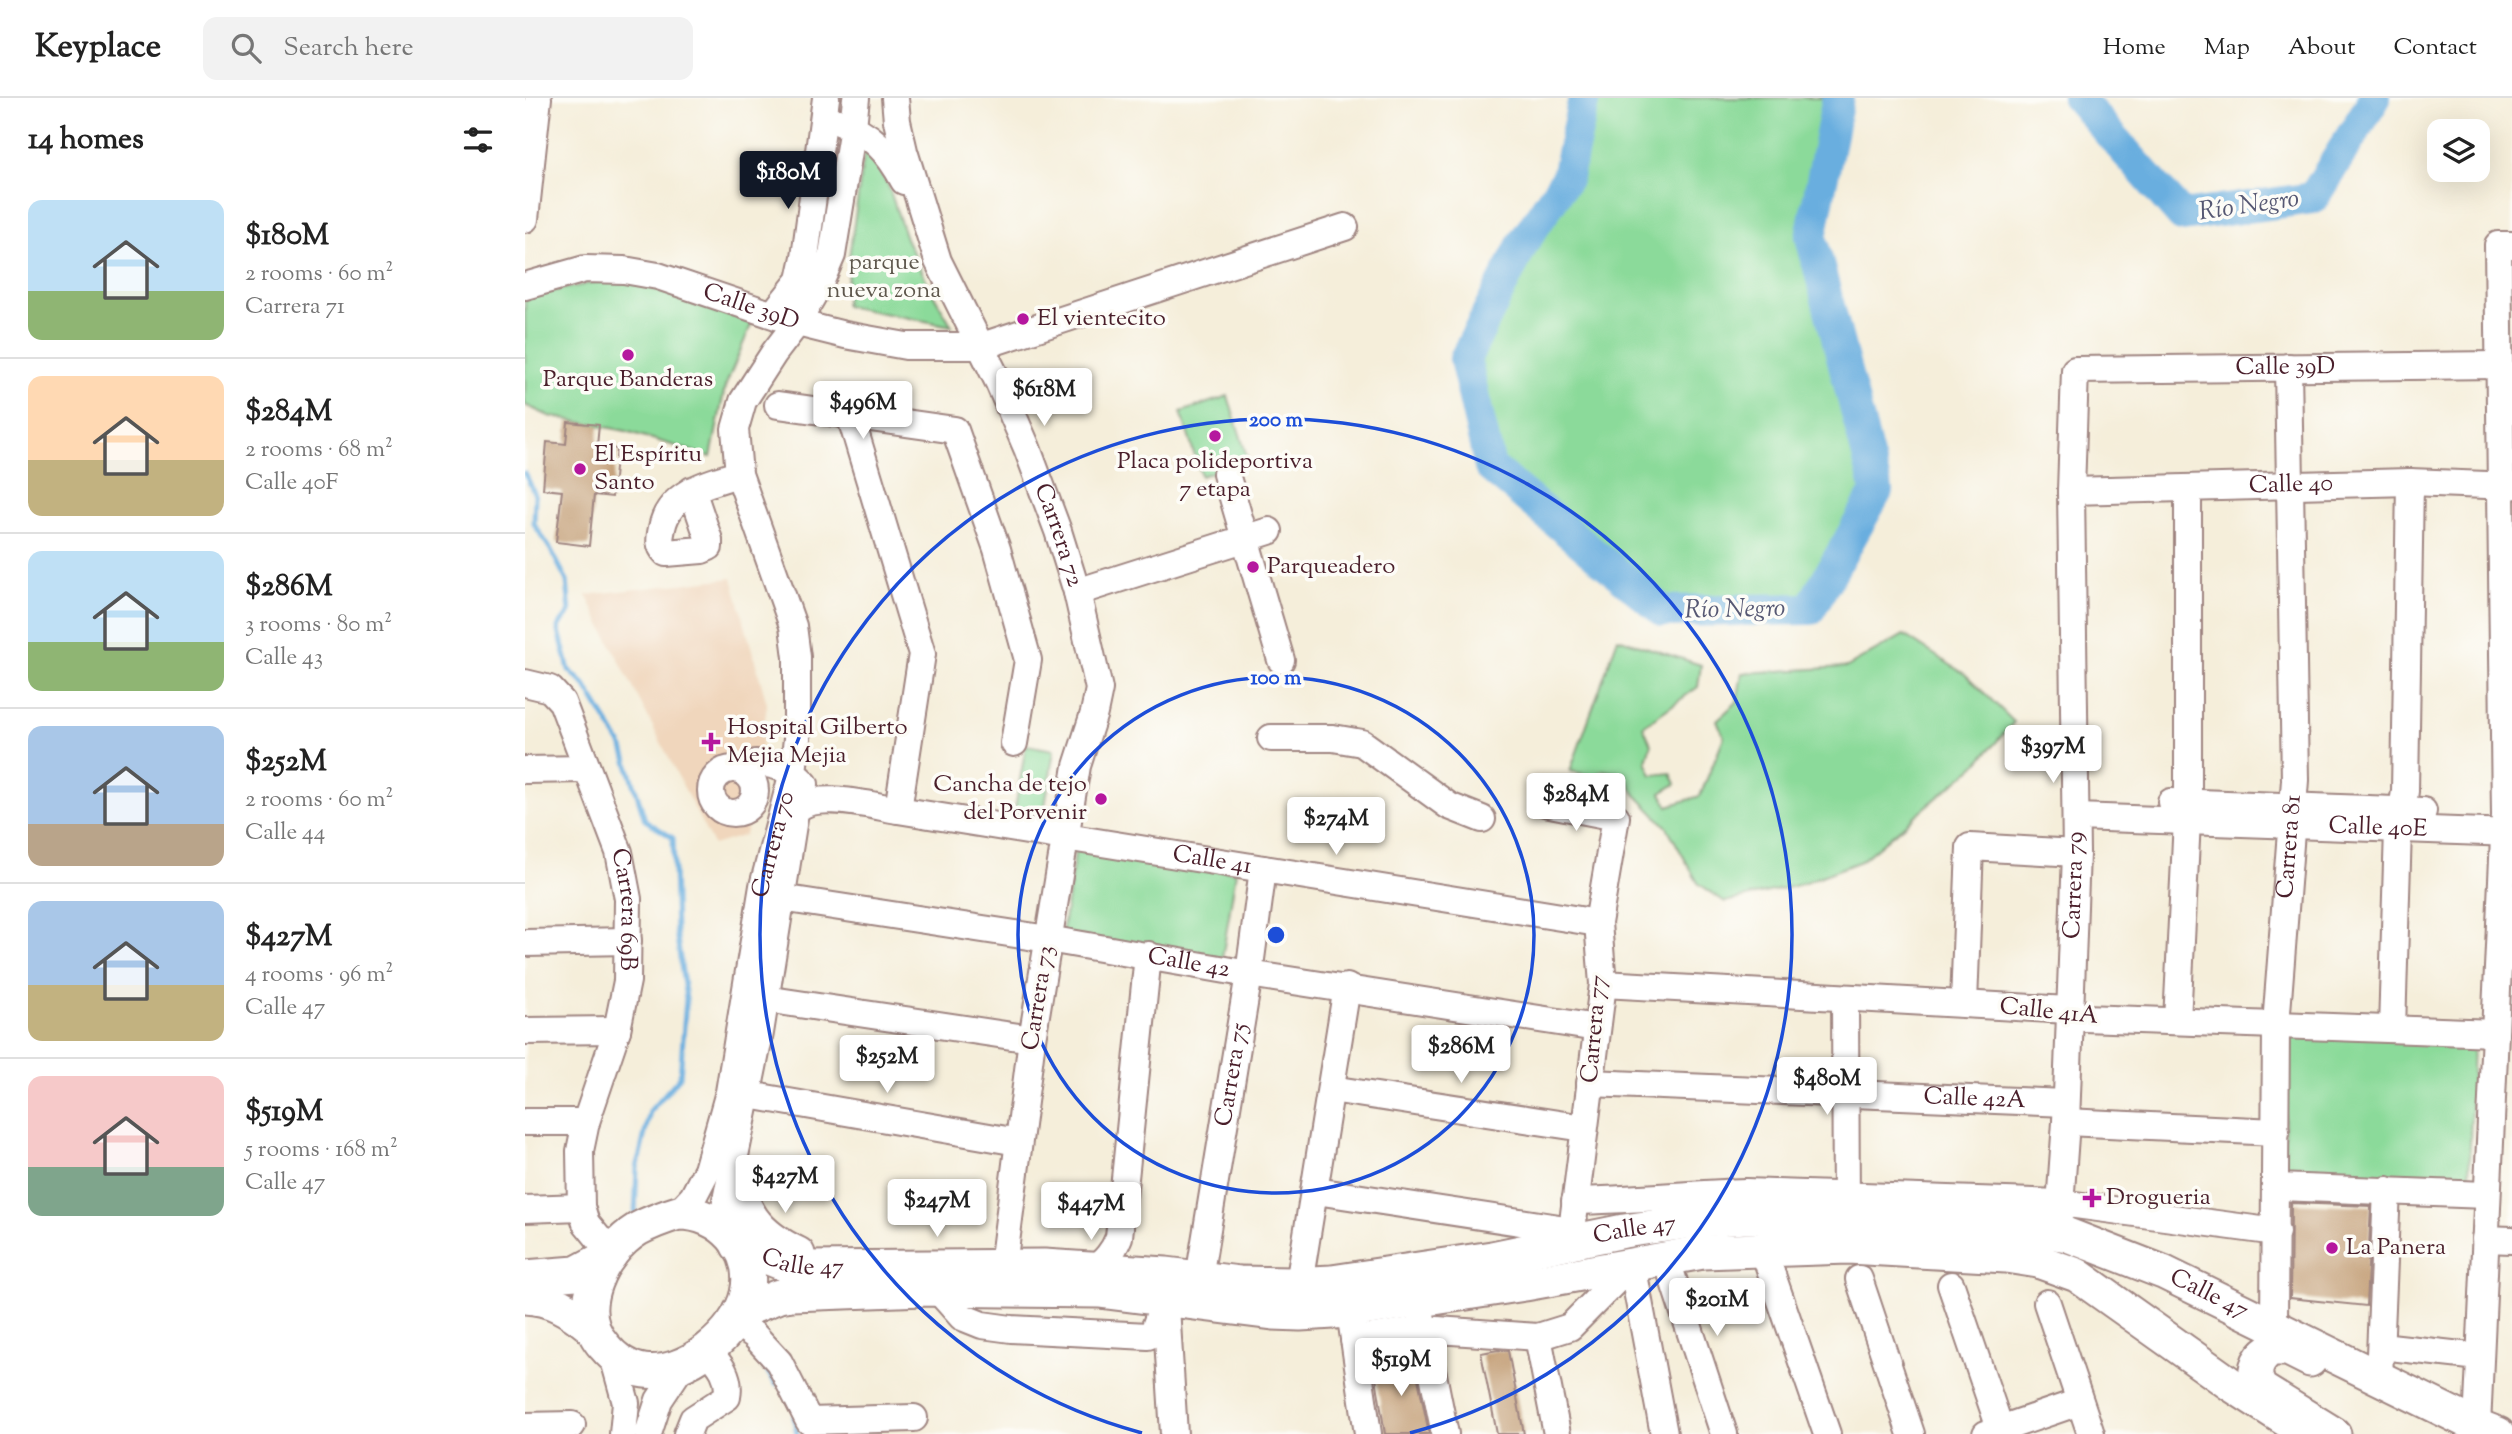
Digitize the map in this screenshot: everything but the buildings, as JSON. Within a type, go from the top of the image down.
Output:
[{"type":"main road","points":[[733,1165],[738,1192],[747,1215],[763,1233],[786,1248],[829,1267]]},
{"type":"main road","name":"Calle 47","points":[[737,1317],[779,1296],[792,1294],[937,1289],[1182,1292],[1240,1283],[1332,1282],[1492,1258],[1573,1236],[1701,1220],[1846,1208],[2009,1226],[2060,1218],[2274,1327],[2380,1362],[2479,1431]]},
{"type":"main road","points":[[525,1277],[576,1273],[614,1251],[638,1229],[678,1213],[701,1215],[715,1221],[734,1240],[748,1267],[747,1294],[737,1317],[694,1358],[663,1372],[639,1371],[613,1356],[590,1326],[572,1311],[553,1302],[525,1297]]},
{"type":"main road","name":"Calle 47","points":[[734,1240],[786,1265],[805,1268],[1003,1266],[1093,1270],[1273,1313],[1300,1314],[1352,1326],[1421,1314],[1525,1284],[1703,1252],[1848,1247],[2006,1256],[2060,1268],[2090,1283],[2232,1385],[2308,1434]]},
{"type":"main road","points":[[590,1326],[594,1283],[614,1251]]},
{"type":"main road","points":[[2334,1434],[2261,1389],[2255,1373],[2259,1360],[2265,1353],[2271,1349],[2288,1349],[2479,1431]]},
{"type":"street","points":[[525,219],[538,98]]},
{"type":"street","points":[[785,319],[820,283],[832,255],[856,98]]},
{"type":"street","points":[[895,98],[904,151],[925,222]]},
{"type":"street","points":[[785,319],[800,280],[805,257],[825,107],[865,134],[892,158],[925,222]]},
{"type":"street","name":"Carrera 72","points":[[925,222],[938,261],[982,346],[1027,448],[1058,531],[1077,593],[1099,690],[1087,732]]},
{"type":"street","name":"Calle 39D","points":[[525,286],[585,269],[624,270],[658,276],[785,319],[845,335],[906,346],[982,346],[1345,227]]},
{"type":"street","points":[[2479,1431],[2479,1357],[2495,1033],[2504,998],[2508,824],[2507,487],[2498,365],[2505,245]]},
{"type":"street","name":"Carrera 70","points":[[678,1213],[693,1197],[707,1170],[729,1092],[763,886],[793,772],[797,739],[797,657],[793,626],[739,474],[735,450],[738,413],[773,353],[785,319]]},
{"type":"street","name":"Calle 39D","points":[[2074,370],[2498,365]]},
{"type":"street","name":"Carrera 81","points":[[2274,1327],[2276,1024],[2295,780],[2288,367]]},
{"type":"street","name":"Carrera 79","points":[[2060,1218],[2077,808],[2071,492],[2074,370]]},
{"type":"street","points":[[778,405],[955,430],[997,549],[1028,660],[1014,743]]},
{"type":"street","points":[[850,415],[922,654],[898,810]]},
{"type":"street","points":[[692,491],[739,474]]},
{"type":"street","points":[[1226,474],[1257,535],[1281,660]]},
{"type":"street","points":[[2392,1029],[2400,820],[2405,790],[2410,482]]},
{"type":"street","name":"Calle 40","points":[[2071,492],[2410,482],[2507,487]]},
{"type":"street","points":[[2177,1021],[2187,811],[2188,489]]},
{"type":"street","points":[[1077,593],[1257,535]]},
{"type":"street","name":"Carrera 69B","points":[[538,686],[562,702],[619,852],[628,900],[627,981],[617,1030],[586,1122],[580,1152],[581,1207],[586,1223],[595,1236],[614,1251]]},
{"type":"street","name":"Carrera 73","points":[[1003,1266],[1032,1039],[1077,766],[1087,732]]},
{"type":"street","points":[[1271,737],[1333,738],[1362,743],[1449,806],[1482,819]]},
{"type":"street","points":[[747,774],[757,763],[770,764],[793,772],[826,800]]},
{"type":"street","points":[[525,770],[587,769]]},
{"type":"street","name":"Carrera 70","points":[[734,1240],[725,1212],[749,1095],[795,812],[806,802],[826,800]]},
{"type":"street","name":"Calle 41","points":[[826,800],[1598,923]]},
{"type":"street","points":[[1032,832],[1049,825],[1072,803]]},
{"type":"street","name":"Carrera 77","points":[[1545,803],[1616,817],[1598,923],[1603,984],[1575,1201],[1573,1236]]},
{"type":"street","name":"Calle 40E","points":[[2077,808],[2508,824]]},
{"type":"street","points":[[1964,1003],[1970,847],[2076,853]]},
{"type":"street","name":"Carrera 75","points":[[1189,1434],[1182,1292],[1249,974],[1263,869]]},
{"type":"street","name":"Calle 42","points":[[781,898],[1597,1028]]},
{"type":"street","points":[[525,943],[628,941]]},
{"type":"street","points":[[1093,1270],[1107,1260],[1119,1237],[1148,955]]},
{"type":"street","name":"Calle 41A","points":[[1603,984],[2069,1010],[2084,1018],[2495,1033]]},
{"type":"street","points":[[1299,1284],[1347,987]]},
{"type":"street","points":[[1845,998],[1846,1208]]},
{"type":"street","points":[[765,999],[1032,1039]]},
{"type":"street","points":[[525,1031],[617,1030]]},
{"type":"street","name":"Calle 42A","points":[[1590,1083],[1845,1094],[2276,1132]]},
{"type":"street","points":[[1331,1089],[1584,1128]]},
{"type":"street","points":[[749,1095],[1018,1142]]},
{"type":"street","points":[[525,1122],[586,1122]]},
{"type":"street","points":[[2276,1187],[2486,1195]]},
{"type":"street","points":[[2380,1362],[2387,1190]]},
{"type":"street","points":[[1315,1191],[1573,1236]]},
{"type":"street","name":"Calle 47","points":[[1575,1201],[1637,1200],[1701,1193],[1746,1192],[1846,1208]]},
{"type":"street","points":[[525,1209],[581,1207]]},
{"type":"street","name":"Calle 47","points":[[2060,1218],[2276,1232]]},
{"type":"street","points":[[2485,1239],[2512,1240]]},
{"type":"street","points":[[1763,1249],[1827,1434]]},
{"type":"street","points":[[1665,1258],[1724,1434]]},
{"type":"street","points":[[1445,1434],[1421,1314],[1538,1336],[1570,1327],[1632,1264]]},
{"type":"street","points":[[1632,1264],[1664,1434]]},
{"type":"street","points":[[1859,1279],[1911,1434]]},
{"type":"street","points":[[1951,1285],[1996,1432],[2078,1402]]},
{"type":"street","points":[[1174,1434],[1182,1292]]},
{"type":"street","points":[[2047,1303],[2078,1402],[2091,1434]]},
{"type":"street","points":[[737,1317],[779,1362],[809,1421],[914,1418]]},
{"type":"street","points":[[1352,1326],[1368,1434]]},
{"type":"street","points":[[1538,1336],[1557,1434]]},
{"type":"street","points":[[613,1356],[626,1403],[623,1434]]},
{"type":"street","name":"Calle 47","points":[[2380,1362],[2479,1357]]},
{"type":"street","points":[[648,1434],[659,1400],[694,1358],[724,1369],[727,1397],[690,1427],[659,1400]]},
{"type":"street","points":[[525,1426],[572,1425]]},
{"type":"shaded area","name":"Hospital Gilberto Mejia Mejia","points":[[732,578],[767,704],[757,780],[745,835],[713,845],[586,595]]},
{"type":"green space","points":[[1584,98],[1838,98],[1811,237],[1877,491],[1810,609],[1663,611],[1490,467],[1465,359],[1523,243],[1567,177]]},
{"type":"green space","name":"parque nueva zona","points":[[865,148],[888,185],[906,238],[952,326],[845,306]]},
{"type":"green space","name":"Parque Banderas","points":[[616,278],[754,318],[725,387],[711,457],[626,431],[549,416],[525,405],[525,300],[534,295]]},
{"type":"green space","name":"Placa polideportiva 7 etapa","points":[[1228,396],[1248,460],[1201,476],[1181,412]]},
{"type":"green space","points":[[1904,635],[1966,675],[2014,722],[1975,766],[1861,861],[1795,886],[1725,902],[1698,883],[1667,827],[1635,794],[1624,774],[1603,770],[1594,776],[1570,771],[1618,638],[1701,665],[1698,687],[1643,726],[1651,744],[1646,761],[1652,775],[1671,773],[1676,784],[1661,793],[1668,806],[1700,796],[1724,737],[1717,720],[1737,702],[1742,673],[1847,667]]},
{"type":"green space","points":[[1026,745],[1054,750],[1043,819],[1014,815]]},
{"type":"green space","points":[[1076,847],[1236,872],[1222,959],[1062,933]]},
{"type":"green space","points":[[2287,1033],[2473,1038],[2469,1181],[2283,1176]]},
{"type":"waterway","name":"Río Negro","points":[[1584,98],[1567,177],[1523,243],[1465,359],[1490,467],[1663,611],[1810,609],[1877,491],[1811,237],[1838,98]]},
{"type":"waterway","name":"Río Negro","points":[[2078,98],[2182,216],[2313,198],[2375,98]]},
{"type":"waterway","points":[[525,473],[535,495],[534,524],[567,581],[570,612],[558,627],[569,670],[585,685],[623,748],[645,820],[673,838],[676,931],[686,999],[680,1077],[650,1111],[637,1168],[635,1215]]},
{"type":"waterway","points":[[758,1357],[776,1384]]},
{"type":"waterway","points":[[794,1416],[797,1434]]},
{"type":"place","name":"El vientecito","points":[[1023,319]]},
{"type":"place","name":"Parque Banderas","points":[[628,355]]},
{"type":"place","name":"Placa polideportiva 7 etapa","points":[[1215,436]]},
{"type":"place","name":"El Espíritu Santo","points":[[580,469]]},
{"type":"place","name":"Parqueadero","points":[[1253,567]]},
{"type":"place","name":"Hospital Gilberto Mejia Mejia","points":[[711,742]]},
{"type":"place","name":"Cancha de tejo del Porvenir","points":[[1101,799]]},
{"type":"place","name":"Drogueria","points":[[2092,1198]]},
{"type":"place","name":"La Panera","points":[[2332,1248]]}]
